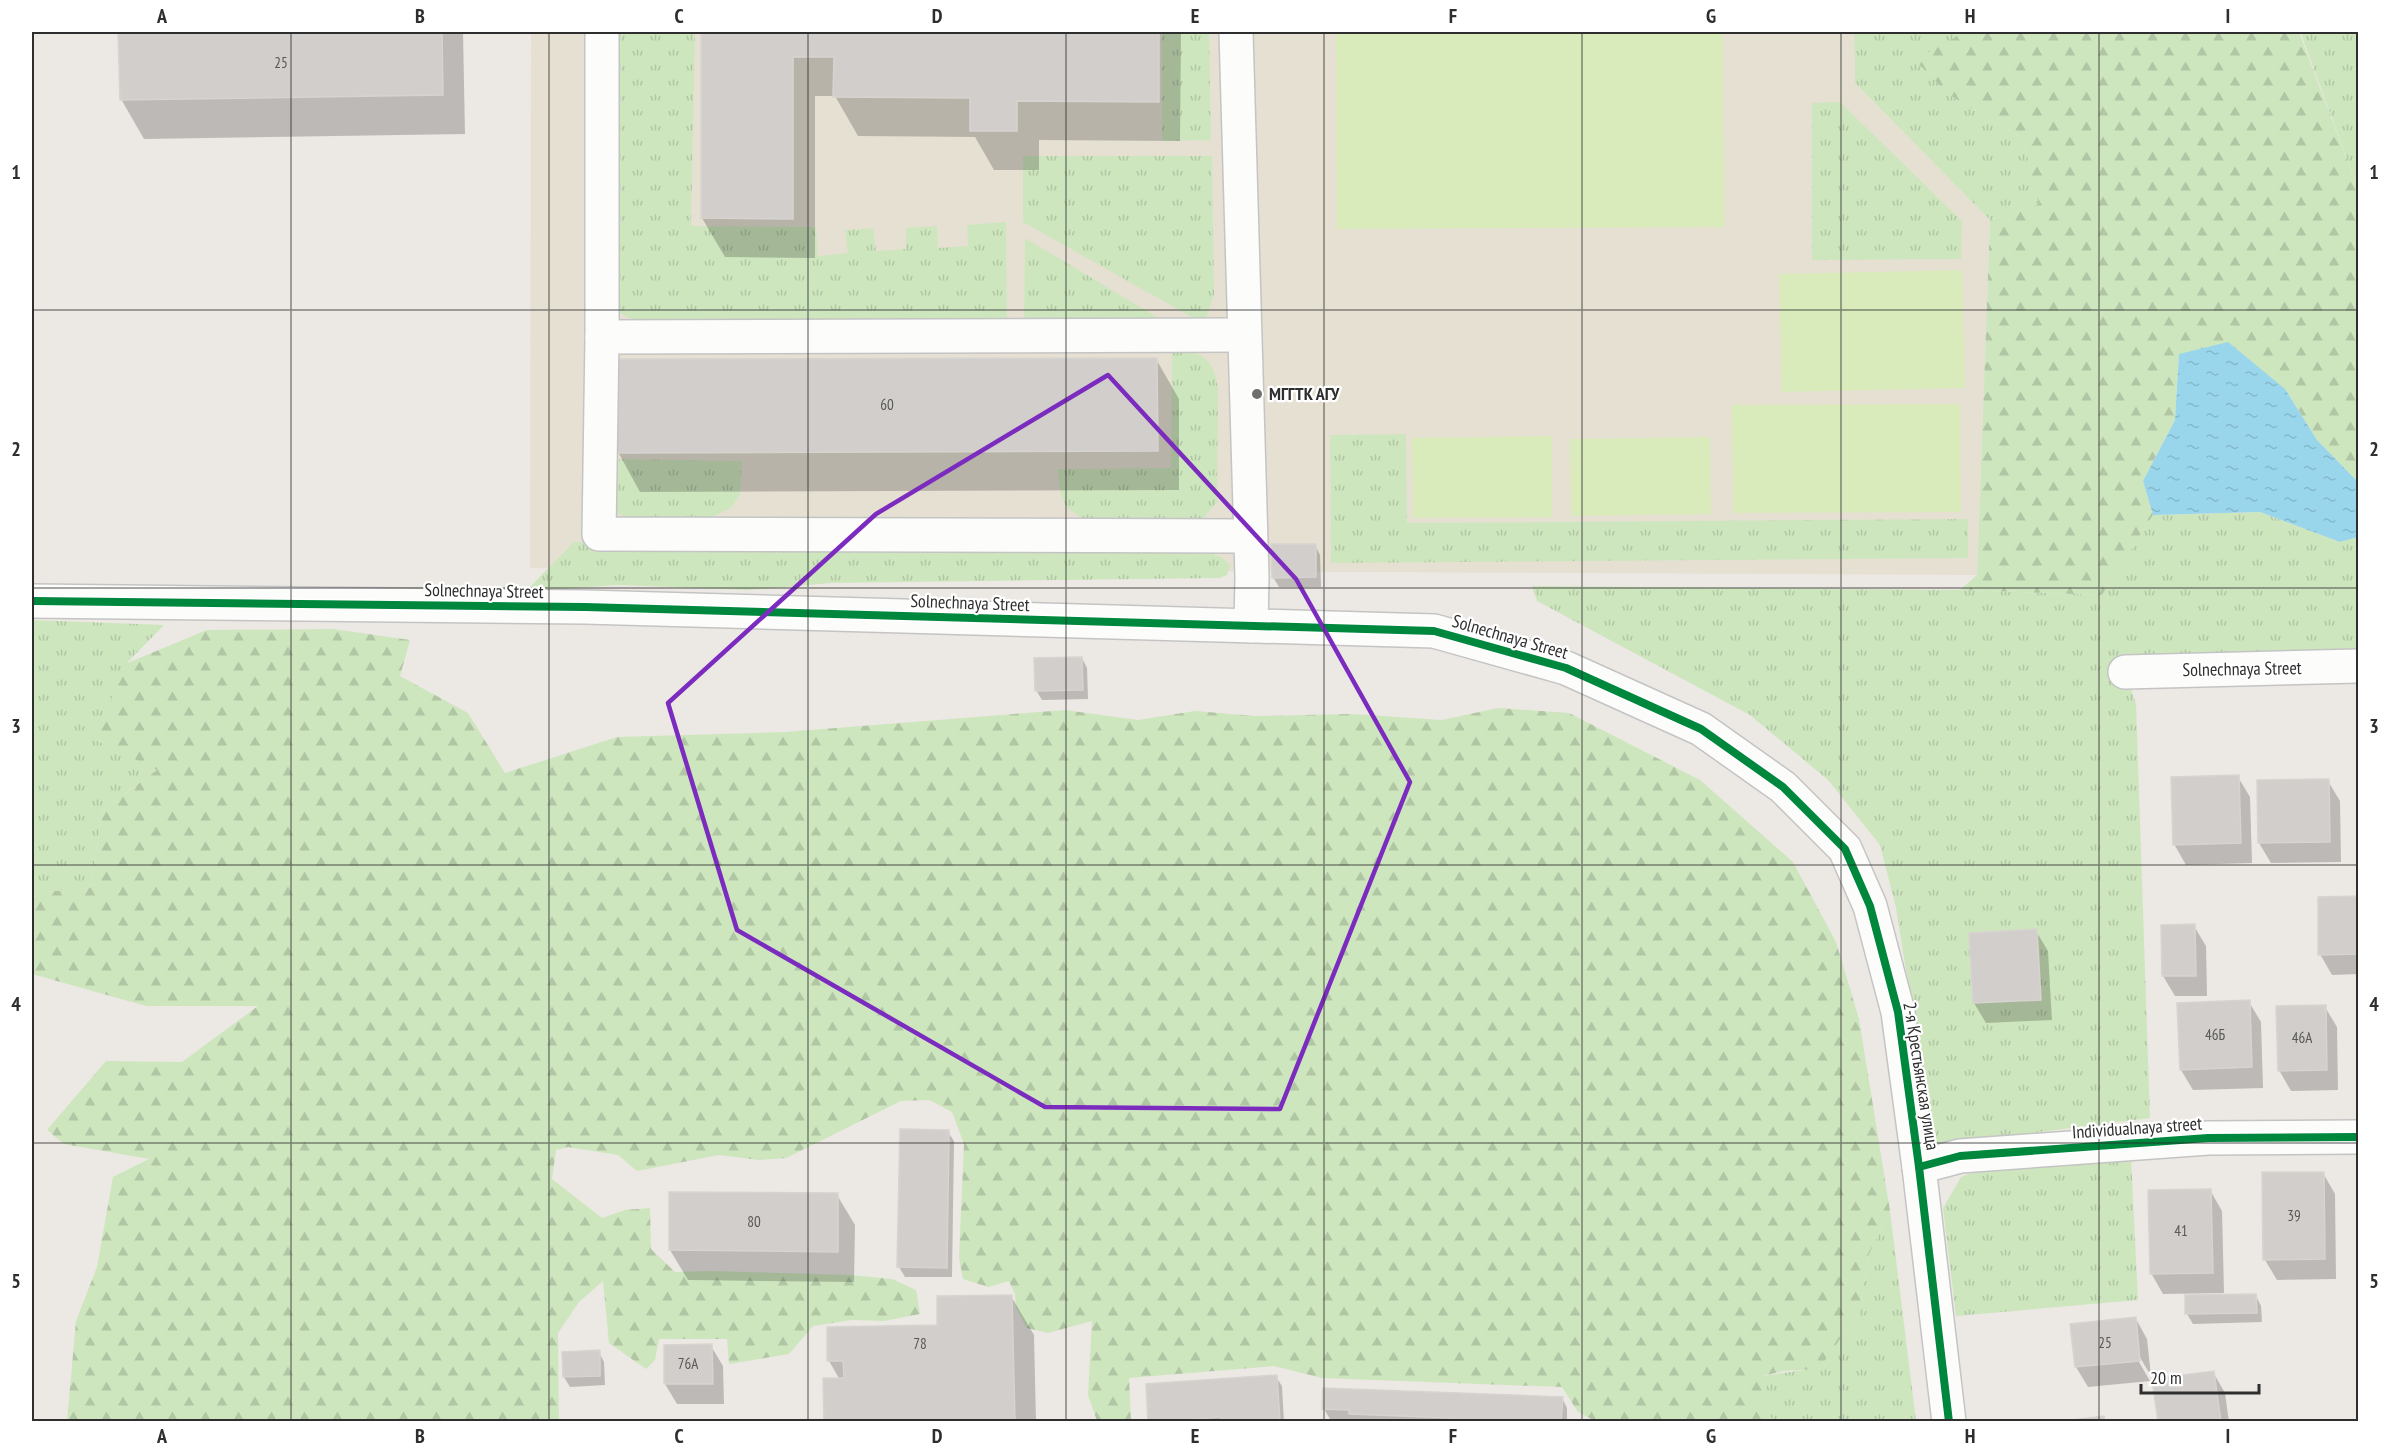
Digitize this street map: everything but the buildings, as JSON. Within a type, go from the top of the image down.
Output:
[{"type":"street","points":[[602,32],[602,337],[598,534],[1250,536]]},
{"type":"street","points":[[1236,32],[1252,577],[1251,626]]},
{"type":"street","points":[[602,337],[1244,335]]},
{"type":"street","name":"Solnechnaya Street","points":[[32,601],[585,607],[1434,631],[1566,668],[1701,729],[1783,787],[1845,849]]},
{"type":"street","name":"Solnechnaya Street","points":[[2125,672],[2358,666]]},
{"type":"street","name":"2-я Крестьянская улица","points":[[1845,849],[1870,906],[1898,1012],[1949,1422]]},
{"type":"street","name":"Individualnaya street","points":[[1919,1167],[1960,1156],[2208,1138],[2358,1137]]},
{"type":"highlighted area","points":[[1108,375],[1296,579],[1410,782],[1280,1109],[1045,1107],[737,930],[668,703],[876,514]]},
{"type":"shaded area","name":"МГГТК АГУ","points":[[531,32],[1854,32],[1855,83],[1990,220],[1977,575],[530,568]]},
{"type":"green space","points":[[605,32],[695,32],[691,226],[816,227],[818,256],[848,253],[845,230],[873,228],[876,251],[906,249],[906,228],[937,226],[938,248],[968,246],[967,225],[1006,222],[1007,323],[635,321],[618,312]]},
{"type":"green space","points":[[1162,32],[1209,32],[1211,140],[1162,141]]},
{"type":"green space","points":[[1336,32],[1723,32],[1724,227],[1337,229]]},
{"type":"green space","points":[[1854,32],[1965,32],[1960,35],[1948,94],[2023,139],[2040,204],[1990,220],[1855,83]]},
{"type":"green space","points":[[1965,32],[2299,32],[2358,189],[2358,482],[2317,440],[2285,389],[2179,354],[2175,420],[2143,481],[2153,515],[2102,595],[1960,590],[1977,575],[1990,220],[2039,204],[2023,139],[1948,94],[1915,60]]},
{"type":"green space","points":[[2299,32],[2358,32],[2358,189],[2301,34]]},
{"type":"green space","points":[[1840,102],[1962,221],[1961,259],[1812,260],[1812,103]]},
{"type":"green space","points":[[1023,156],[1212,156],[1214,295],[1204,324],[1023,222]]},
{"type":"green space","points":[[1025,238],[1167,323],[1024,324]]},
{"type":"green space","points":[[1962,270],[1965,388],[1782,392],[1779,274]]},
{"type":"green space","points":[[1172,347],[1190,351],[1204,358],[1213,369],[1216,378],[1218,388],[1217,502],[1201,521],[1089,523],[1067,508],[1061,495],[1057,469],[1171,468]]},
{"type":"green space","points":[[1960,404],[1961,512],[1733,513],[1732,405]]},
{"type":"green space","points":[[1406,434],[1407,523],[1968,519],[1968,558],[1331,563],[1330,435]]},
{"type":"green space","points":[[1552,436],[1552,517],[1413,518],[1412,438]]},
{"type":"green space","points":[[1710,437],[1711,514],[1571,516],[1570,439]]},
{"type":"green space","points":[[608,459],[742,461],[740,494],[731,508],[696,523],[644,522],[616,513]]},
{"type":"green space","points":[[2260,512],[2340,542],[2358,537],[2358,666],[2125,672],[2136,704],[2150,1118],[1928,1146],[1918,1045],[1896,908],[1880,845],[1828,780],[1750,715],[1537,601],[1532,586],[1960,590],[2102,595],[2153,515]]},
{"type":"green space","points":[[574,542],[1198,549],[1221,557],[1230,565],[1227,575],[1220,578],[831,583],[749,590],[618,585],[528,589]]},
{"type":"green space","points":[[32,620],[164,625],[125,665],[157,770],[103,810],[90,888],[44,892],[32,898]]},
{"type":"green space","points":[[333,629],[410,640],[400,676],[468,713],[505,773],[617,737],[785,732],[1065,710],[1138,720],[1195,711],[1255,716],[1352,714],[1442,720],[1498,708],[1569,713],[1700,780],[1793,862],[1836,942],[1859,1019],[1890,1211],[1869,1254],[1858,1319],[1840,1339],[1819,1369],[1783,1371],[1763,1376],[1764,1409],[1774,1421],[1595,1421],[1578,1412],[1562,1387],[1322,1378],[1274,1366],[1129,1378],[1131,1421],[1097,1421],[1088,1395],[1092,1321],[1048,1333],[1027,1328],[1016,1308],[1015,1294],[1009,1281],[988,1287],[963,1279],[959,1258],[964,1144],[952,1112],[929,1100],[901,1101],[786,1158],[759,1160],[719,1155],[637,1171],[618,1155],[568,1147],[556,1150],[552,1179],[602,1218],[625,1210],[650,1208],[651,1249],[675,1272],[851,1275],[892,1279],[916,1290],[920,1314],[884,1321],[852,1320],[813,1326],[789,1354],[729,1364],[727,1339],[659,1339],[655,1360],[646,1369],[609,1343],[603,1281],[579,1302],[558,1333],[559,1421],[67,1421],[76,1321],[97,1267],[113,1177],[149,1159],[64,1144],[47,1130],[106,1061],[182,1062],[258,1006],[146,1006],[32,974],[32,898],[44,892],[90,888],[103,810],[157,770],[95,740],[125,664],[207,630]]},
{"type":"green space","points":[[2131,1158],[2138,1300],[1956,1316],[1943,1208],[1961,1177],[1986,1167]]},
{"type":"green space","points":[[1890,1211],[1916,1421],[1763,1422],[1763,1376],[1819,1368],[1858,1319],[1869,1254]]},
{"type":"water","points":[[2228,342],[2285,389],[2317,440],[2358,482],[2358,537],[2340,542],[2260,512],[2153,515],[2143,481],[2175,420],[2179,354]]},
{"type":"cycle path","points":[[32,601],[585,607],[1434,631],[1566,668],[1701,729],[1783,787],[1845,849],[1870,906],[1898,1012],[1949,1422]]},
{"type":"cycle path","points":[[1919,1167],[1960,1156],[2208,1138],[2358,1137]]},
{"type":"place","name":"МГГТК АГУ","points":[[1257,394]]}]
